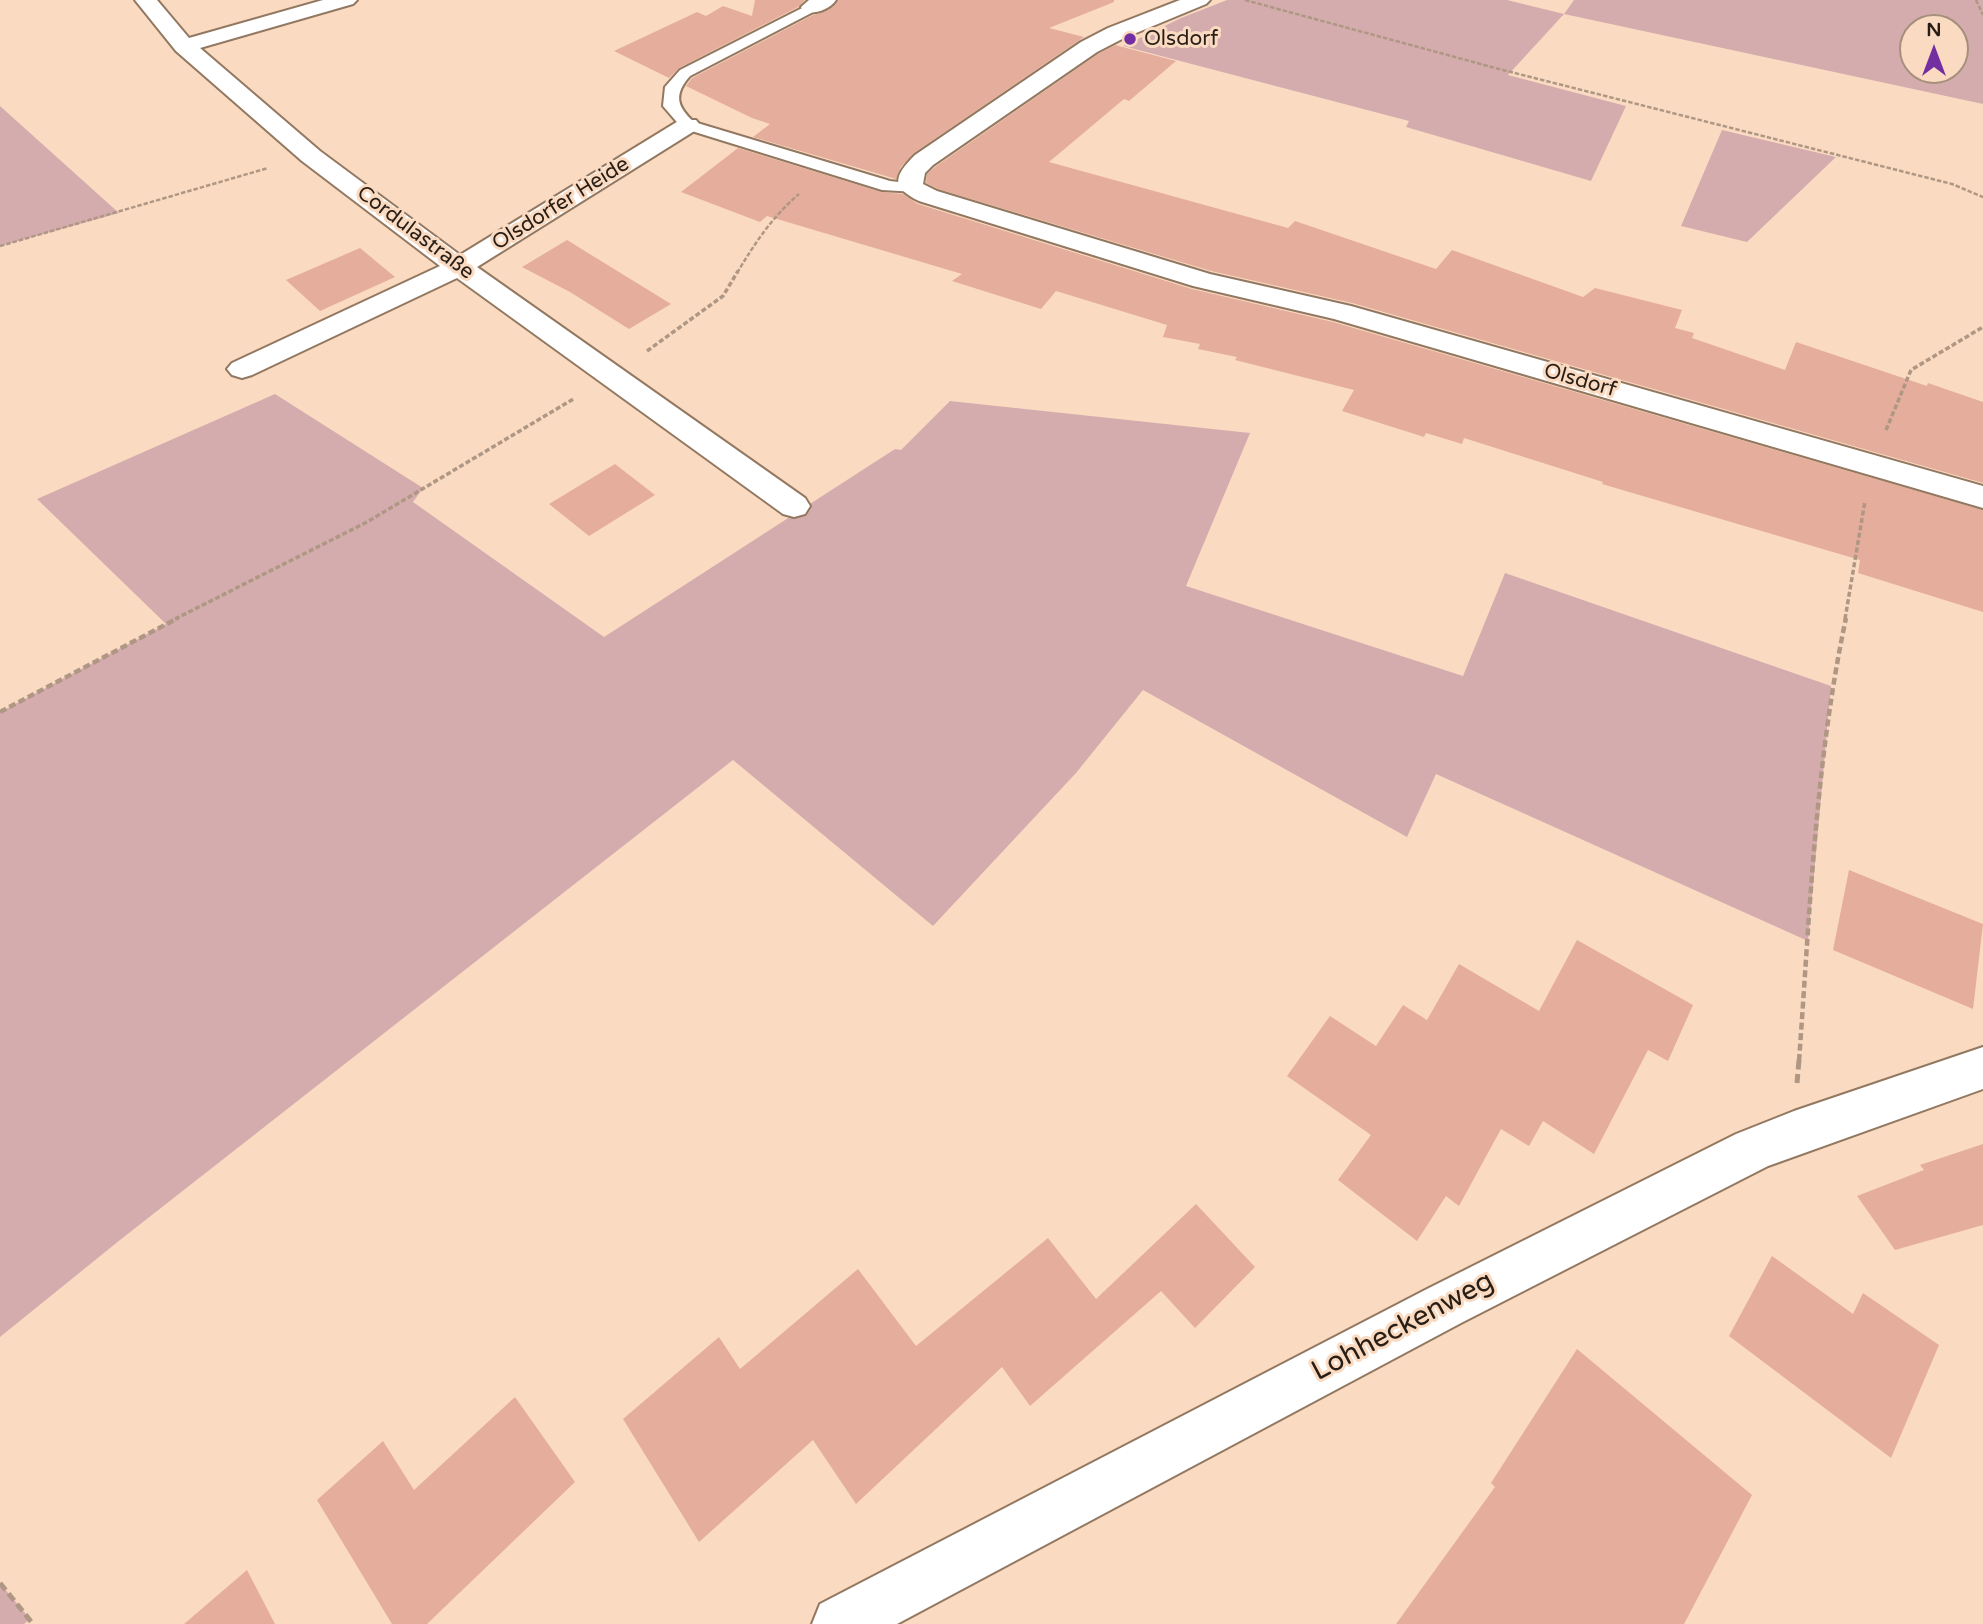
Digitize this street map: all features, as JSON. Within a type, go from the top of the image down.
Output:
[{"type":"street","name":"Cordulastraße","points":[[146,0],[184,46],[311,156],[459,267],[794,506]]},
{"type":"street","points":[[184,46],[346,0]]},
{"type":"street","points":[[911,188],[911,175],[924,160],[1089,47],[1199,0]]},
{"type":"street","name":"Olsdorfer Heide","points":[[242,369],[459,267],[696,128]]},
{"type":"street","name":"Olsdorf","points":[[911,188],[928,196],[1203,280],[1354,316],[1983,497]]},
{"type":"street","name":"Lohheckenweg","points":[[840,1624],[1444,1306],[1752,1150],[1983,1068]]},
{"type":"lane","points":[[818,3],[685,73],[673,85],[669,97],[671,107],[696,128],[888,186],[911,188]]},
{"type":"path","points":[[1245,0],[1499,69],[1952,184],[1983,197]]},
{"type":"path","points":[[1976,0],[1983,15]]},
{"type":"path","points":[[0,246],[311,156]]},
{"type":"path","points":[[0,712],[367,522],[612,376],[723,296],[758,236],[780,209],[828,168]]},
{"type":"path","points":[[1794,1133],[1823,755],[1831,686],[1853,583],[1871,466],[1911,370],[1983,327]]},
{"type":"path","points":[[0,1583],[33,1624]]},
{"type":"shaded area","points":[[1227,0],[1507,0],[1564,14],[1508,75],[1626,106],[1591,181],[1406,127],[1409,121],[1123,46],[1181,18]]},
{"type":"shaded area","points":[[1574,0],[1983,0],[1983,104],[1564,14]]},
{"type":"shaded area","points":[[0,106],[119,213],[0,246]]},
{"type":"shaded area","points":[[1722,130],[1836,157],[1747,242],[1681,226]]},
{"type":"shaded area","points":[[275,394],[423,488],[413,502],[604,637],[895,449],[901,450],[950,401],[1250,433],[1186,586],[1463,676],[1505,573],[1831,686],[1808,941],[1436,774],[1407,837],[1143,690],[1076,773],[933,926],[733,760],[0,1337],[0,712],[166,624],[37,499]]},
{"type":"shaded area","points":[[0,1583],[30,1619],[24,1624],[0,1624]]},
{"type":"building","points":[[755,0],[805,0],[798,7],[679,68],[669,78],[614,51],[697,12],[706,16],[723,6],[752,16]]},
{"type":"building","points":[[839,0],[1114,2],[1049,28],[1084,37],[914,153],[901,167],[896,179],[753,137],[770,124],[686,86],[692,78],[813,15],[827,11]]},
{"type":"building","points":[[1115,45],[1176,61],[1129,101],[1124,99],[1049,162],[1288,228],[1295,221],[1436,269],[1452,250],[1583,297],[1595,288],[1682,310],[1675,328],[1694,333],[1692,338],[1785,370],[1796,342],[1927,386],[1928,383],[1983,402],[1983,483],[1352,303],[1211,271],[938,189],[926,183],[927,174],[935,167]]},
{"type":"building","points":[[738,148],[881,192],[903,194],[918,204],[1192,289],[1333,322],[1983,510],[1983,612],[1858,573],[1860,560],[1602,484],[1603,482],[1464,438],[1462,444],[1426,433],[1424,437],[1342,411],[1354,390],[1235,360],[1237,357],[1198,349],[1200,344],[1163,337],[1167,325],[1056,291],[1041,309],[952,281],[962,274],[767,216],[760,222],[681,192]]},
{"type":"building","points":[[567,240],[671,304],[629,329],[570,292],[522,267]]},
{"type":"building","points":[[360,248],[395,277],[320,311],[286,280]]},
{"type":"building","points":[[615,464],[655,495],[589,536],[549,504]]},
{"type":"building","points":[[1849,870],[1983,924],[1973,1009],[1833,950]]},
{"type":"building","points":[[1577,940],[1693,1005],[1668,1061],[1648,1050],[1594,1154],[1543,1121],[1529,1146],[1501,1129],[1459,1206],[1446,1196],[1417,1241],[1338,1180],[1371,1135],[1287,1076],[1330,1016],[1376,1046],[1403,1005],[1427,1020],[1459,964],[1539,1011]]},
{"type":"building","points":[[1983,1144],[1983,1225],[1895,1250],[1857,1196],[1924,1170],[1920,1165]]},
{"type":"building","points":[[1196,1204],[1255,1267],[1195,1328],[1161,1291],[1030,1406],[1002,1367],[856,1504],[813,1440],[699,1542],[623,1419],[719,1337],[740,1369],[858,1269],[916,1346],[1048,1238],[1096,1299]]},
{"type":"building","points":[[1772,1256],[1853,1314],[1863,1293],[1939,1345],[1891,1458],[1729,1336]]},
{"type":"building","points":[[1577,1349],[1752,1495],[1684,1624],[1396,1624],[1495,1487],[1491,1483]]},
{"type":"building","points":[[515,1397],[575,1482],[427,1624],[392,1624],[317,1500],[383,1441],[414,1490]]},
{"type":"building","points":[[247,1570],[275,1624],[184,1624]]},
{"type":"place","name":"Olsdorf","points":[[1130,39]]}]
